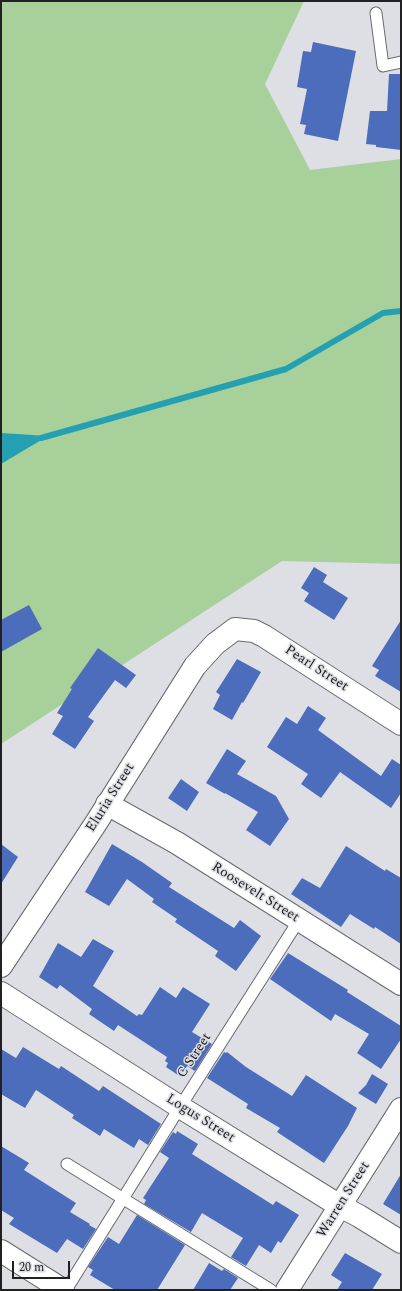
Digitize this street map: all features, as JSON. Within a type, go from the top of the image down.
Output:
[{"type":"street","name":"Pearl Street","points":[[227,635],[235,629],[254,631],[264,636],[401,724]]},
{"type":"street","name":"Eluria Street","points":[[1,966],[96,823],[195,666],[215,644],[227,635]]},
{"type":"street","name":"Roosevelt Street","points":[[107,804],[177,843],[401,984]]},
{"type":"street","name":"Logus Street","points":[[1,993],[180,1107],[401,1242]]},
{"type":"street","name":"Warren Street","points":[[287,1290],[401,1111]]},
{"type":"street","points":[[1,1251],[63,1290]]},
{"type":"lane","points":[[376,13],[383,66],[401,62]]},
{"type":"lane","name":"C Street","points":[[66,1290],[299,920]]},
{"type":"lane","points":[[67,1164],[123,1200],[271,1290]]},
{"type":"green space","points":[[1,1],[304,1],[265,84],[310,170],[401,159],[401,564],[282,561],[1,744]]},
{"type":"water","points":[[1,433],[48,436],[1,464]]},
{"type":"building","points":[[313,42],[356,51],[338,141],[304,134],[306,125],[300,124],[307,89],[297,87],[303,51],[311,52]]},
{"type":"building","points":[[389,74],[401,74],[401,150],[376,147],[376,145],[366,144],[370,111],[387,111]]},
{"type":"building","points":[[314,567],[327,575],[323,582],[348,598],[334,620],[304,601],[309,593],[301,588]]},
{"type":"building","points":[[29,605],[42,629],[1,652],[1,620]]},
{"type":"building","points":[[401,620],[401,692],[375,676],[379,670],[372,666]]},
{"type":"building","points":[[98,648],[136,675],[126,688],[115,680],[88,717],[94,721],[75,749],[52,734],[63,716],[57,713],[72,689],[70,688]]},
{"type":"building","points":[[237,659],[261,672],[232,720],[213,709],[220,695],[216,692]]},
{"type":"building","points":[[308,706],[326,718],[318,730],[381,776],[392,759],[401,765],[401,793],[391,808],[340,772],[321,798],[301,784],[308,774],[267,747],[286,717],[297,724]]},
{"type":"building","points":[[227,749],[246,761],[237,774],[276,796],[289,819],[270,846],[246,830],[258,812],[206,783]]},
{"type":"building","points":[[181,779],[199,792],[187,811],[168,798]]},
{"type":"building","points":[[1,844],[18,857],[1,884]]},
{"type":"building","points":[[112,844],[142,862],[172,883],[169,887],[234,928],[240,920],[261,936],[236,971],[215,956],[218,951],[175,922],[177,919],[152,902],[154,899],[127,879],[109,906],[85,892]]},
{"type":"building","points":[[346,846],[385,871],[386,869],[401,878],[401,944],[375,927],[374,929],[350,914],[341,927],[291,894],[302,878],[320,888]]},
{"type":"building","points":[[93,939],[114,951],[93,986],[137,1016],[139,1014],[142,1015],[160,987],[176,998],[183,987],[210,1004],[192,1032],[212,1044],[195,1071],[187,1066],[183,1072],[181,1070],[178,1075],[166,1067],[168,1063],[165,1061],[167,1057],[118,1025],[114,1031],[89,1014],[92,1009],[60,985],[57,989],[39,977],[58,943],[81,957]]},
{"type":"building","points":[[288,953],[348,990],[347,992],[401,1026],[401,1039],[381,1069],[357,1053],[369,1034],[335,1014],[331,1021],[270,979]]},
{"type":"building","points":[[23,1047],[59,1069],[61,1066],[99,1091],[103,1086],[161,1124],[148,1145],[139,1139],[134,1148],[104,1129],[100,1136],[72,1118],[74,1115],[36,1090],[25,1108],[1,1094],[1,1049],[16,1058]]},
{"type":"building","points":[[224,1052],[227,1052],[246,1067],[292,1096],[306,1075],[357,1108],[348,1126],[324,1163],[277,1132],[280,1128],[246,1108],[248,1104],[207,1078]]},
{"type":"building","points":[[372,1074],[388,1084],[376,1104],[358,1093],[366,1085]]},
{"type":"building","points":[[177,1131],[198,1144],[192,1154],[273,1205],[276,1201],[299,1215],[281,1243],[278,1241],[271,1253],[259,1245],[246,1266],[231,1257],[243,1238],[202,1213],[191,1232],[144,1204],[146,1200],[143,1198],[169,1158],[160,1152],[173,1132],[176,1134]]},
{"type":"building","points":[[1,1146],[29,1163],[24,1170],[76,1203],[70,1212],[96,1229],[83,1249],[67,1239],[57,1253],[9,1224],[14,1218],[1,1210]]},
{"type":"building","points":[[401,1174],[401,1215],[383,1204]]},
{"type":"building","points":[[137,1215],[185,1245],[157,1290],[115,1290],[90,1275],[93,1270],[88,1267],[108,1237],[119,1244]]},
{"type":"building","points":[[345,1253],[382,1274],[372,1290],[337,1290],[342,1282],[331,1275]]},
{"type":"building","points":[[209,1263],[222,1271],[224,1269],[238,1278],[230,1290],[193,1290]]},
{"type":"waterway","points":[[41,438],[286,369],[383,313],[401,311]]}]
